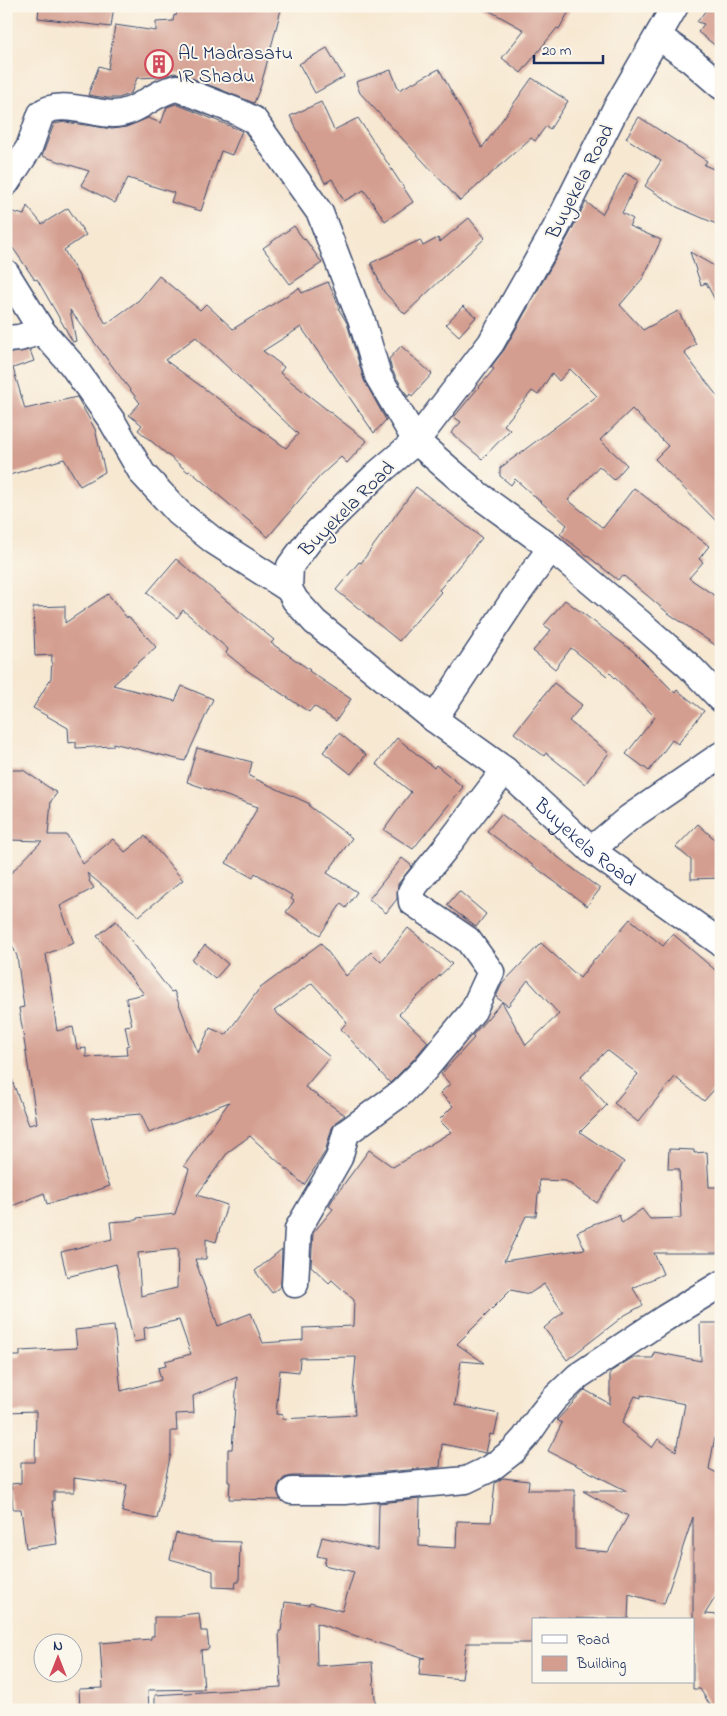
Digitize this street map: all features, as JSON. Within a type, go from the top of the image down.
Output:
[{"type":"street","name":"Buyekela Road","points":[[674,6],[615,110],[556,228],[491,343],[416,441],[376,475],[311,538],[290,566],[289,589],[315,622],[434,719],[505,770],[591,850],[721,943]]},
{"type":"street","points":[[658,36],[691,60],[721,86]]},
{"type":"street","points":[[6,183],[29,148],[41,114],[45,110],[58,108],[90,109],[112,114],[126,112],[133,110],[157,95],[177,88],[254,120],[320,213],[361,318],[378,376],[416,441],[478,494],[551,548],[640,623],[688,665],[721,699]]},
{"type":"street","points":[[6,273],[42,332],[73,366],[106,413],[142,473],[179,513],[214,541],[289,589]]},
{"type":"street","points":[[6,339],[42,332]]},
{"type":"street","points":[[434,719],[516,596],[551,548]]},
{"type":"street","points":[[591,850],[629,818],[721,755]]},
{"type":"street","points":[[296,1284],[298,1229],[339,1158],[346,1133],[402,1093],[425,1069],[473,1011],[491,972],[468,940],[412,902],[411,892],[505,770]]},
{"type":"street","points":[[292,1491],[344,1491],[466,1480],[491,1468],[513,1451],[554,1399],[578,1376],[665,1318],[721,1284]]},
{"type":"building","points":[[39,6],[114,6],[111,27],[38,18]]},
{"type":"building","points":[[178,6],[282,6],[261,85],[254,103],[182,74],[174,73],[160,77],[137,78],[131,93],[119,98],[88,95],[99,66],[108,69],[115,25],[156,31],[156,22],[173,21]]},
{"type":"building","points":[[481,6],[572,6],[559,29],[557,28],[521,73],[502,58],[524,30]]},
{"type":"building","points":[[709,6],[721,6],[721,50],[698,32],[704,24],[697,22]]},
{"type":"building","points":[[327,48],[344,77],[315,93],[299,64]]},
{"type":"building","points":[[439,69],[482,148],[532,78],[568,101],[550,129],[546,126],[535,141],[531,138],[460,201],[360,93],[356,82],[391,70],[399,90]]},
{"type":"building","points":[[321,102],[334,130],[358,118],[413,202],[385,221],[364,190],[344,201],[332,179],[325,183],[290,116]]},
{"type":"building","points":[[176,104],[242,131],[232,155],[221,151],[201,211],[171,202],[174,193],[128,178],[115,203],[81,185],[89,171],[42,156],[54,124],[65,122],[112,129],[126,127],[148,118],[161,123],[167,107]]},
{"type":"building","points":[[639,117],[707,161],[704,165],[721,172],[721,226],[677,207],[645,186],[661,161],[626,138]]},
{"type":"building","points":[[625,173],[638,180],[622,213],[633,219],[629,226],[661,240],[643,278],[620,305],[643,330],[678,311],[696,344],[685,351],[685,354],[721,401],[721,526],[655,459],[668,446],[632,409],[600,440],[627,465],[614,480],[599,466],[568,500],[603,528],[634,488],[709,546],[699,559],[703,562],[689,578],[721,600],[721,649],[668,613],[624,576],[621,576],[618,580],[560,534],[567,525],[515,479],[511,485],[500,476],[500,468],[597,396],[570,369],[559,381],[552,373],[538,395],[532,391],[504,425],[510,430],[482,459],[451,433],[461,422],[454,417],[494,369],[491,367],[504,350],[586,202],[602,214]]},
{"type":"building","points":[[27,206],[42,224],[68,208],[86,235],[64,250],[106,324],[139,300],[159,276],[200,310],[206,304],[233,329],[299,288],[302,293],[328,282],[340,308],[338,308],[347,323],[364,380],[386,420],[374,433],[301,327],[263,351],[284,367],[280,373],[367,441],[347,463],[341,457],[320,476],[268,537],[138,430],[142,425],[129,415],[140,403],[70,310],[76,341],[73,342],[37,279],[35,280],[6,238],[6,210],[24,215]],"holes":[[[196,337],[298,434],[286,448],[165,360]]]},
{"type":"building","points":[[469,218],[485,238],[405,314],[384,292],[371,263],[420,240],[423,246],[438,238],[440,242]]},
{"type":"building","points":[[294,226],[322,263],[290,284],[263,248]]},
{"type":"building","points":[[690,252],[721,270],[721,311],[706,283],[701,285]]},
{"type":"building","points":[[463,306],[476,317],[459,336],[446,324]]},
{"type":"building","points":[[401,346],[432,374],[412,396],[410,394],[408,397],[392,370],[389,359]]},
{"type":"building","points":[[30,350],[34,361],[13,368],[25,409],[77,397],[95,429],[105,472],[80,486],[64,459],[6,476],[6,354]]},
{"type":"building","points":[[416,487],[482,538],[439,590],[441,592],[399,641],[336,590],[359,562],[361,563]]},
{"type":"building","points":[[176,559],[274,640],[271,643],[351,699],[336,721],[314,706],[309,712],[248,671],[226,653],[228,649],[183,610],[177,618],[147,593]]},
{"type":"building","points":[[108,594],[127,618],[128,616],[156,647],[113,685],[175,701],[182,686],[213,699],[185,761],[113,743],[113,746],[76,748],[76,742],[69,743],[68,728],[33,708],[51,678],[52,655],[35,656],[33,607],[65,606],[65,623]]},
{"type":"building","points":[[565,600],[633,651],[675,693],[677,690],[704,711],[678,744],[672,740],[649,771],[626,754],[655,717],[610,673],[607,676],[571,648],[555,669],[533,651],[551,630],[544,625]]},
{"type":"building","points":[[554,683],[582,705],[569,721],[609,753],[585,784],[546,753],[544,756],[514,733]]},
{"type":"building","points":[[339,733],[366,755],[351,774],[323,752]]},
{"type":"building","points":[[397,738],[434,768],[436,765],[463,787],[413,849],[384,830],[411,792],[376,764]]},
{"type":"building","points":[[197,748],[252,762],[249,776],[310,804],[309,806],[352,838],[327,873],[357,892],[346,908],[341,904],[320,935],[286,912],[294,901],[291,899],[293,896],[255,873],[253,878],[226,863],[258,807],[187,782]]},
{"type":"building","points":[[6,770],[23,770],[57,793],[51,801],[48,835],[67,835],[83,864],[113,839],[125,852],[145,836],[183,880],[139,916],[87,873],[89,881],[94,888],[60,906],[74,943],[46,954],[57,1031],[73,1027],[77,1049],[86,1048],[86,1057],[127,1055],[126,1046],[129,1045],[125,1026],[132,1025],[126,998],[144,994],[97,936],[116,921],[171,992],[174,991],[198,1053],[210,1028],[226,1035],[259,989],[321,943],[346,976],[371,952],[381,962],[408,928],[452,964],[399,1014],[428,1042],[390,1083],[341,1029],[347,1022],[312,983],[274,1011],[330,1057],[305,1087],[345,1115],[332,1128],[325,1152],[304,1185],[250,1136],[228,1152],[197,1195],[227,1205],[216,1242],[206,1239],[206,1259],[195,1259],[218,1326],[251,1313],[263,1343],[303,1340],[303,1328],[353,1326],[354,1300],[332,1280],[329,1283],[311,1266],[313,1233],[333,1209],[329,1206],[333,1199],[369,1150],[393,1167],[451,1132],[439,1120],[453,1106],[440,1093],[450,1084],[441,1074],[474,1038],[472,1036],[502,1002],[526,1045],[559,1014],[528,980],[508,1006],[496,997],[502,984],[541,943],[580,978],[630,919],[663,946],[673,934],[721,975],[721,1082],[704,1101],[675,1077],[638,1122],[614,1103],[638,1074],[607,1050],[581,1077],[607,1105],[580,1132],[624,1162],[597,1203],[566,1181],[539,1180],[540,1194],[538,1194],[536,1216],[526,1216],[504,1261],[585,1249],[577,1232],[619,1215],[622,1223],[642,1209],[650,1219],[681,1218],[679,1169],[668,1169],[669,1149],[694,1150],[694,1153],[707,1152],[709,1187],[721,1187],[721,1253],[654,1253],[663,1274],[633,1288],[643,1305],[625,1315],[567,1360],[544,1328],[563,1312],[544,1284],[529,1294],[511,1290],[457,1344],[484,1363],[461,1361],[455,1405],[499,1414],[494,1435],[490,1434],[486,1453],[442,1444],[440,1467],[343,1476],[292,1476],[284,1478],[279,1484],[277,1491],[281,1500],[229,1499],[228,1449],[232,1449],[237,1377],[193,1396],[194,1413],[176,1414],[177,1431],[171,1431],[171,1453],[157,1519],[122,1512],[127,1485],[74,1478],[74,1492],[54,1492],[54,1501],[52,1501],[57,1544],[26,1548],[21,1509],[13,1509],[11,1484],[21,1483],[21,1462],[35,1462],[36,1411],[7,1412],[7,1356],[20,1356],[20,1351],[77,1348],[75,1330],[114,1326],[121,1391],[161,1380],[158,1368],[166,1366],[165,1361],[191,1354],[179,1320],[144,1328],[145,1340],[134,1342],[116,1264],[67,1277],[61,1252],[112,1239],[110,1222],[175,1214],[189,1169],[184,1166],[229,1102],[149,1133],[141,1114],[91,1118],[104,1172],[110,1186],[47,1204],[44,1193],[12,1206],[6,1193],[6,1070],[8,1070],[29,1125],[37,1123],[19,1008],[24,1007],[17,956],[6,932],[6,878],[42,841],[9,840],[10,796],[6,796]],"holes":[[[178,1249],[177,1288],[141,1296],[138,1253]],[[356,1357],[353,1391],[355,1415],[282,1419],[283,1415],[276,1414],[280,1370],[299,1372],[300,1358]]]},
{"type":"building","points":[[501,814],[600,889],[587,906],[487,831]]},
{"type":"building","points":[[698,824],[721,845],[721,878],[691,879],[691,860],[676,847]]},
{"type":"building","points":[[402,858],[412,866],[398,884],[397,899],[386,913],[369,899]]},
{"type":"building","points":[[459,891],[486,914],[476,927],[447,905]]},
{"type":"building","points":[[205,945],[228,964],[215,979],[192,960]]},
{"type":"building","points":[[282,1249],[281,1286],[272,1293],[255,1271]]},
{"type":"building","points":[[700,1323],[721,1323],[721,1405],[709,1469],[721,1475],[721,1588],[705,1614],[721,1615],[721,1710],[713,1710],[700,1689],[693,1689],[693,1517],[664,1604],[629,1594],[628,1618],[532,1618],[531,1643],[466,1643],[462,1679],[419,1675],[421,1658],[425,1658],[316,1623],[317,1666],[372,1662],[376,1710],[155,1710],[155,1695],[281,1687],[279,1631],[281,1631],[285,1602],[309,1605],[310,1603],[342,1611],[354,1572],[324,1565],[326,1558],[317,1556],[322,1537],[378,1550],[379,1503],[420,1499],[419,1546],[456,1548],[457,1521],[491,1522],[495,1483],[503,1478],[529,1481],[528,1490],[575,1490],[575,1549],[608,1552],[628,1516],[583,1491],[627,1491],[548,1451],[562,1423],[557,1420],[585,1390],[610,1404],[610,1372],[632,1358],[653,1358],[654,1352],[701,1361]],"holes":[[[641,1395],[685,1404],[676,1451],[658,1439],[652,1448],[622,1423],[635,1396],[641,1398]]]},
{"type":"building","points":[[176,1533],[211,1541],[240,1542],[239,1582],[236,1582],[235,1588],[213,1587],[213,1571],[170,1559]]},
{"type":"building","points":[[199,1613],[201,1631],[207,1631],[209,1649],[201,1650],[204,1689],[148,1690],[149,1710],[80,1710],[79,1689],[103,1688],[100,1643],[151,1639],[151,1636],[154,1636],[154,1617],[181,1617],[181,1615]]},
{"type":"place","name":"AL Madrasatu IR Shadu","points":[[159,64]]}]
